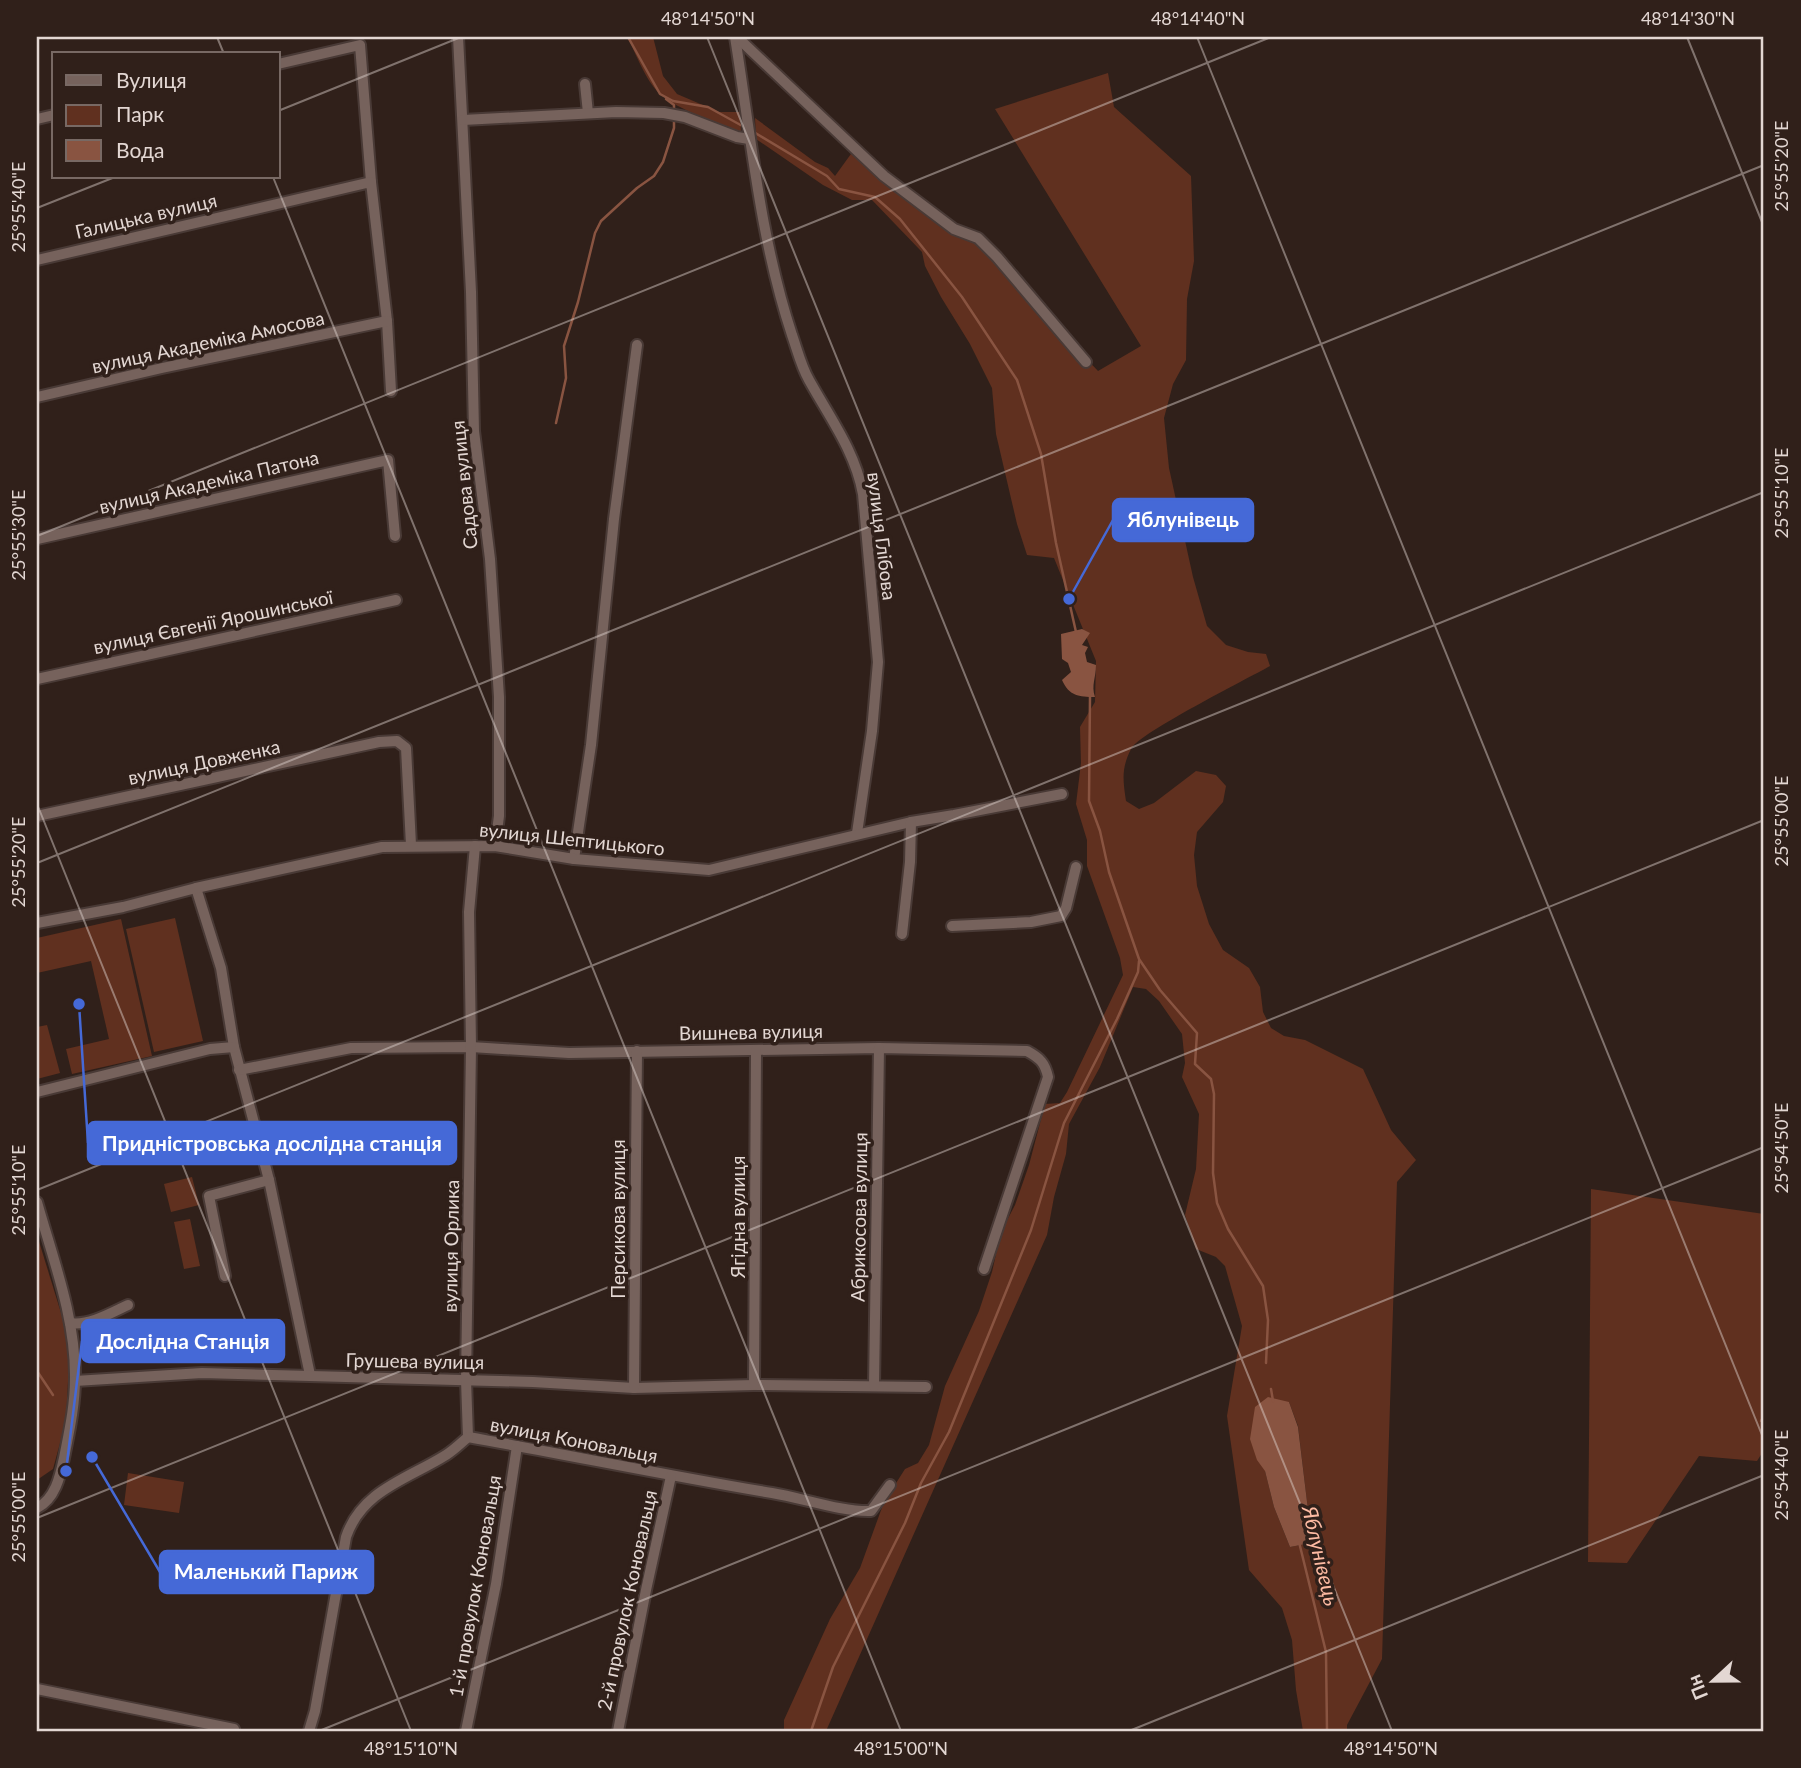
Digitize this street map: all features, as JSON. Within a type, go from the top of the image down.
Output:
[{"type":"street","name":"Садова вулиця","points":[[458,37],[474,431],[490,559],[499,697],[499,816],[495,846]]},
{"type":"street","points":[[736,37],[884,176],[954,229],[978,239],[997,257],[1086,362]]},
{"type":"street","name":"вулиця Глібова","points":[[736,37],[762,218],[791,333],[807,377],[846,442],[859,472],[863,494],[878,662],[872,730],[857,834]]},
{"type":"street","points":[[280,63],[360,41],[371,182],[387,321],[391,391]]},
{"type":"street","points":[[585,83],[588,113]]},
{"type":"street","points":[[463,120],[588,113],[664,113],[685,117],[737,137],[749,137]]},
{"type":"street","name":"Галицька вулиця","points":[[37,260],[371,182]]},
{"type":"street","name":"вулиця Академіка Амосова","points":[[37,397],[387,321]]},
{"type":"street","points":[[575,859],[591,746],[614,519],[637,345]]},
{"type":"street","name":"вулиця Академіка Патона","points":[[37,539],[388,460],[395,536]]},
{"type":"street","name":"вулиця Євгенії Ярошинської","points":[[37,679],[396,600]]},
{"type":"street","name":"вулиця Довженка","points":[[37,816],[379,742],[397,741],[406,748],[411,845]]},
{"type":"street","name":"вулиця Шептицького","points":[[37,923],[123,907],[382,847],[495,846],[575,859],[709,870],[911,822],[1062,794]]},
{"type":"street","points":[[902,934],[910,862],[911,822]]},
{"type":"street","name":"вулиця Орлика","points":[[468,1437],[466,1380],[471,1048],[469,912],[475,846]]},
{"type":"street","points":[[952,926],[1031,922],[1061,916],[1066,908],[1076,867]]},
{"type":"street","points":[[196,888],[220,968],[234,1047],[269,1180],[310,1375]]},
{"type":"street","points":[[37,1092],[210,1049],[234,1047]]},
{"type":"street","name":"Вишнева вулиця","points":[[240,1070],[351,1048],[471,1048],[569,1053],[879,1048],[1027,1051],[1038,1057],[1045,1066],[1048,1077],[984,1269]]},
{"type":"street","name":"Абрикосова вулиця","points":[[874,1387],[879,1048]]},
{"type":"street","name":"Ягідна вулиця","points":[[754,1385],[756,1050]]},
{"type":"street","name":"Персикова вулиця","points":[[634,1388],[637,1051]]},
{"type":"street","points":[[225,1276],[209,1196],[269,1180]]},
{"type":"street","points":[[37,1202],[70,1323],[75,1381],[71,1424],[59,1480],[46,1503],[37,1508]]},
{"type":"street","points":[[70,1323],[93,1319],[128,1305]]},
{"type":"street","name":"Грушева вулиця","points":[[75,1381],[202,1373],[466,1380],[634,1388],[754,1385],[926,1387]]},
{"type":"street","name":"вулиця Коновальця","points":[[309,1731],[315,1711],[346,1537],[355,1514],[376,1495],[448,1455],[468,1437],[807,1499],[854,1511],[871,1511],[890,1485]]},
{"type":"street","name":"1-й провулок Коновальця","points":[[466,1731],[496,1584],[517,1446]]},
{"type":"street","name":"2-й провулок Коновальця","points":[[618,1731],[671,1476]]},
{"type":"street","points":[[37,1689],[234,1729]]},
{"type":"green space","points":[[627,37],[653,37],[663,76],[677,94],[719,112],[740,112],[741,132],[687,111],[660,94],[646,75]]},
{"type":"green space","points":[[1108,73],[1114,107],[1191,176],[1194,261],[1187,299],[1186,360],[1173,384],[1164,418],[1169,468],[1193,577],[1207,626],[1226,645],[1266,654],[1270,666],[1172,719],[1138,741],[1131,749],[1124,769],[1126,801],[1139,809],[1154,803],[1196,771],[1216,775],[1226,786],[1223,802],[1197,832],[1194,855],[1197,886],[1209,924],[1223,950],[1249,968],[1260,987],[1263,1012],[1271,1028],[1284,1036],[1305,1040],[1363,1069],[1391,1130],[1416,1160],[1397,1182],[1382,1659],[1347,1725],[1347,1731],[1303,1731],[1292,1640],[1282,1608],[1249,1570],[1227,1416],[1242,1326],[1225,1266],[1216,1257],[1196,1249],[1185,1215],[1196,1169],[1199,1114],[1182,1077],[1185,1063],[1182,1034],[1159,1001],[1146,989],[1133,987],[1100,1067],[1069,1124],[1066,1154],[1047,1235],[826,1731],[784,1731],[784,1720],[830,1619],[860,1568],[884,1502],[905,1469],[918,1463],[929,1445],[945,1386],[979,1311],[1001,1232],[1015,1205],[1029,1165],[1045,1104],[1060,1103],[1067,1092],[1123,975],[1120,958],[1087,866],[1087,840],[1076,804],[1081,763],[1080,727],[1095,702],[1096,661],[1054,558],[1027,555],[996,434],[992,388],[925,266],[922,252],[872,200],[852,200],[823,185],[756,139],[755,118],[815,162],[828,168],[835,176],[856,147],[953,225],[987,239],[1059,330],[1098,371],[1141,346],[995,109]],"holes":[[[1289,1402],[1298,1426],[1308,1510],[1316,1542],[1290,1547],[1274,1507],[1265,1471]]]},
{"type":"green space","points":[[175,918],[203,1041],[154,1052],[126,929]]},
{"type":"green space","points":[[121,919],[152,1056],[72,1074],[66,1049],[109,1039],[91,961],[37,973],[37,938]]},
{"type":"green space","points":[[47,1025],[60,1073],[37,1079],[37,1027]]},
{"type":"green space","points":[[192,1177],[199,1205],[171,1212],[164,1184]]},
{"type":"green space","points":[[1591,1189],[1764,1214],[1764,1450],[1757,1461],[1699,1456],[1627,1563],[1588,1562]]},
{"type":"green space","points":[[190,1219],[200,1266],[184,1269],[174,1222]]},
{"type":"green space","points":[[37,1235],[70,1342],[66,1421],[53,1469],[37,1480]]},
{"type":"green space","points":[[128,1473],[184,1482],[179,1513],[124,1505]]},
{"type":"water","points":[[1082,629],[1090,633],[1082,645],[1088,647],[1085,653],[1087,662],[1096,665],[1095,697],[1075,694],[1062,680],[1071,672],[1068,663],[1062,659],[1061,634]]},
{"type":"water","points":[[1268,1397],[1289,1402],[1298,1427],[1308,1510],[1316,1542],[1290,1547],[1274,1507],[1265,1471],[1257,1460],[1250,1439],[1255,1407]]},
{"type":"waterway","name":"Яблунівець","points":[[628,37],[660,94],[673,101],[708,107],[746,128]]},
{"type":"waterway","name":"Яблунівець","points":[[666,99],[674,105],[674,110]]},
{"type":"waterway","points":[[556,423],[566,378],[564,346],[595,233],[601,221],[654,176],[663,162],[674,120]]},
{"type":"waterway","name":"Яблунівець","points":[[752,131],[827,176],[839,189],[875,197],[900,219],[962,297],[1017,380],[1041,454],[1056,543],[1076,632]]},
{"type":"waterway","name":"Яблунівець","points":[[1090,697],[1089,801],[1100,831],[1109,872],[1139,959],[1160,990],[1197,1033],[1195,1064],[1211,1079],[1214,1094],[1213,1173],[1217,1203],[1228,1229],[1263,1286],[1268,1320],[1266,1363]]},
{"type":"waterway","points":[[811,1731],[833,1667],[905,1523],[921,1483],[949,1432],[1031,1230],[1064,1123],[1117,1019],[1138,972],[1139,961]]},
{"type":"waterway","points":[[37,1371],[53,1395]]},
{"type":"waterway","name":"Яблунівець","points":[[1271,1389],[1273,1401]]},
{"type":"waterway","points":[[1761,1421],[1764,1415]]},
{"type":"waterway","name":"Яблунівець","points":[[1299,1542],[1326,1652],[1327,1731]]},
{"type":"place","name":"Яблунівець","points":[[1069,599]]},
{"type":"place","name":"Придністровська дослідна станція","points":[[79,1004]]},
{"type":"place","name":"Маленький Париж","points":[[92,1457]]},
{"type":"place","name":"Дослідна Станція","points":[[66,1471]]}]
